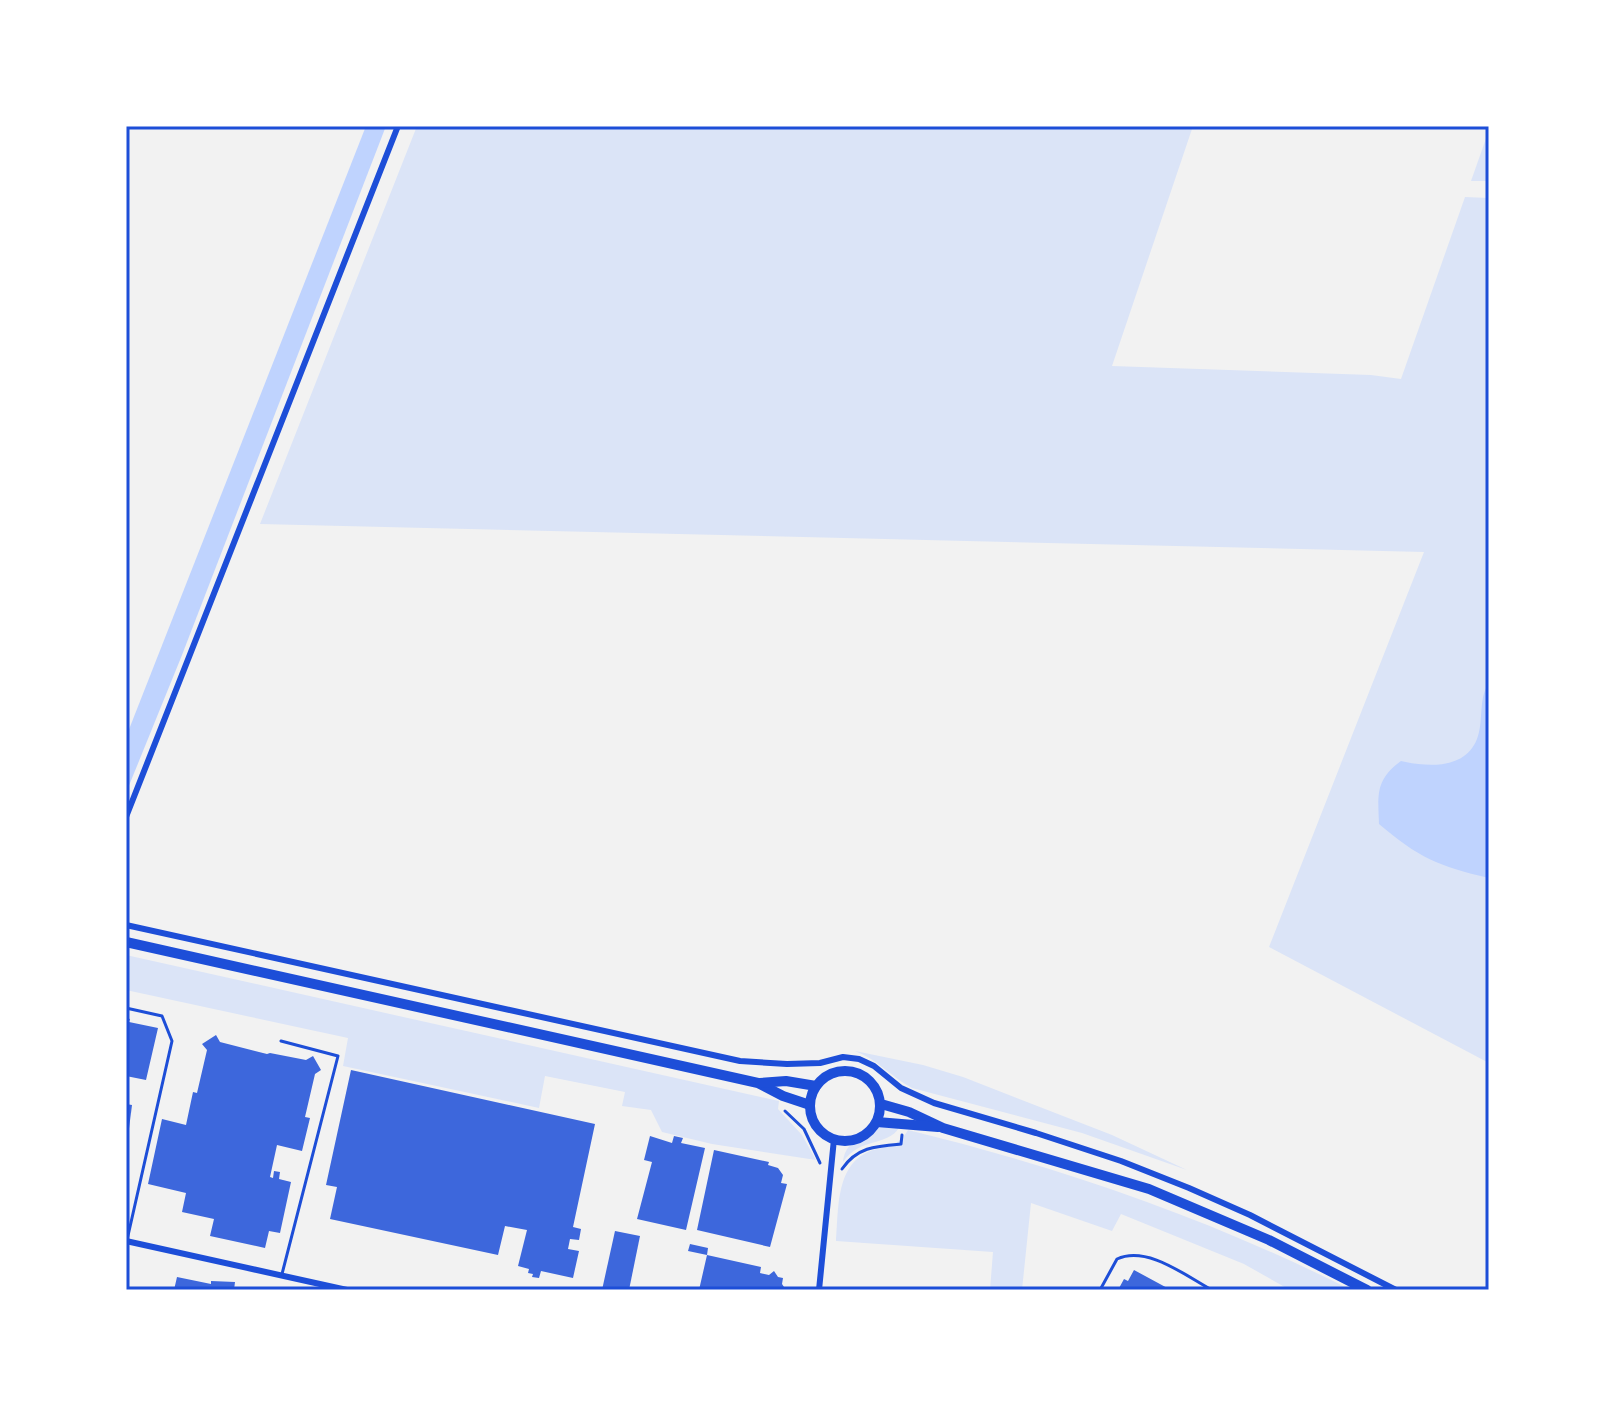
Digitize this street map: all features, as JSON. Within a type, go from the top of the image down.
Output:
[{"type":"main road","points":[[126,942],[758,1083],[810,1105]]},
{"type":"main road","points":[[836,1071],[861,1074],[871,1081],[878,1091],[881,1104],[877,1122],[869,1131],[846,1141],[834,1139],[816,1126],[810,1105],[816,1086],[836,1071]]},
{"type":"main road","points":[[758,1083],[786,1081],[816,1086]]},
{"type":"main road","points":[[881,1104],[909,1112],[943,1128],[1149,1189],[1269,1240],[1367,1290]]},
{"type":"main road","points":[[877,1122],[943,1128]]},
{"type":"street","points":[[126,817],[398,126]]},
{"type":"street","points":[[126,925],[740,1061],[787,1064],[820,1063],[843,1057],[859,1059],[874,1066],[901,1088],[934,1103],[1121,1161],[1238,1209],[1396,1290]]},
{"type":"street","points":[[477,1020],[480,1004]]},
{"type":"street","points":[[819,1290],[834,1139]]},
{"type":"street","points":[[126,1241],[347,1290]]},
{"type":"lane","points":[[126,1008],[162,1016],[172,1041],[126,1241]]},
{"type":"lane","points":[[281,1041],[338,1056],[282,1276]]},
{"type":"lane","points":[[1100,1290],[1117,1259],[1134,1255],[1159,1262],[1212,1290]]},
{"type":"shaded area","points":[[417,126],[1193,126],[1112,366],[1371,375],[1401,379],[1465,197],[1489,198],[1489,1063],[1269,947],[1424,552],[260,524]]},
{"type":"shaded area","points":[[1489,130],[1489,181],[1471,181]]},
{"type":"shaded area","points":[[126,955],[779,1101],[778,1109],[802,1135],[816,1160],[712,1144],[662,1132],[651,1110],[622,1106],[625,1092],[545,1076],[539,1108],[343,1066],[348,1038],[126,990]]},
{"type":"shaded area","points":[[855,1051],[963,1077],[1112,1135],[1187,1170],[1082,1133],[912,1088]]},
{"type":"shaded area","points":[[875,1126],[899,1128],[887,1138],[857,1149],[843,1162],[847,1149]]},
{"type":"shaded area","points":[[908,1130],[1022,1161],[1134,1197],[1244,1240],[1351,1290],[1290,1290],[1244,1264],[1121,1214],[1112,1231],[1031,1203],[1022,1290],[990,1290],[993,1252],[836,1241],[842,1186],[853,1163],[863,1154],[895,1144]]},
{"type":"water","points":[[366,126],[386,126],[126,793],[126,737]]},
{"type":"water","points":[[1489,683],[1489,878],[1442,865],[1418,853],[1379,824],[1378,805],[1382,782],[1401,761],[1437,765],[1468,753],[1479,732],[1482,700]]},
{"type":"building","points":[[126,1018],[130,1019],[129,1022],[158,1028],[146,1080],[126,1076]]},
{"type":"building","points":[[216,1035],[220,1042],[267,1054],[306,1060],[313,1056],[321,1070],[315,1074],[305,1117],[310,1118],[302,1151],[277,1145],[270,1177],[273,1178],[274,1171],[280,1172],[279,1179],[291,1182],[280,1233],[269,1231],[265,1248],[210,1236],[214,1219],[182,1212],[186,1193],[148,1184],[162,1119],[186,1125],[207,1050],[202,1044]]},
{"type":"building","points":[[351,1070],[595,1124],[573,1227],[581,1229],[579,1240],[570,1239],[568,1249],[579,1251],[573,1278],[541,1271],[539,1278],[532,1277],[529,1269],[518,1266],[527,1230],[505,1226],[498,1255],[330,1219],[337,1187],[326,1185]]},
{"type":"building","points":[[126,1104],[132,1105],[128,1136],[126,1136]]},
{"type":"building","points":[[650,1136],[672,1143],[674,1136],[683,1138],[681,1143],[705,1148],[686,1230],[637,1219],[652,1162],[644,1160]]},
{"type":"building","points":[[714,1150],[769,1162],[768,1165],[778,1168],[783,1175],[781,1183],[787,1184],[770,1247],[697,1230]]},
{"type":"building","points":[[615,1231],[640,1236],[629,1290],[602,1290]]},
{"type":"building","points":[[690,1244],[708,1248],[707,1255],[688,1251]]},
{"type":"building","points":[[707,1255],[761,1267],[760,1273],[769,1275],[774,1271],[783,1278],[782,1284],[786,1290],[699,1290]]},
{"type":"building","points":[[1134,1270],[1171,1290],[1118,1290]]},
{"type":"building","points":[[177,1277],[211,1284],[211,1281],[235,1282],[234,1290],[174,1290]]}]
